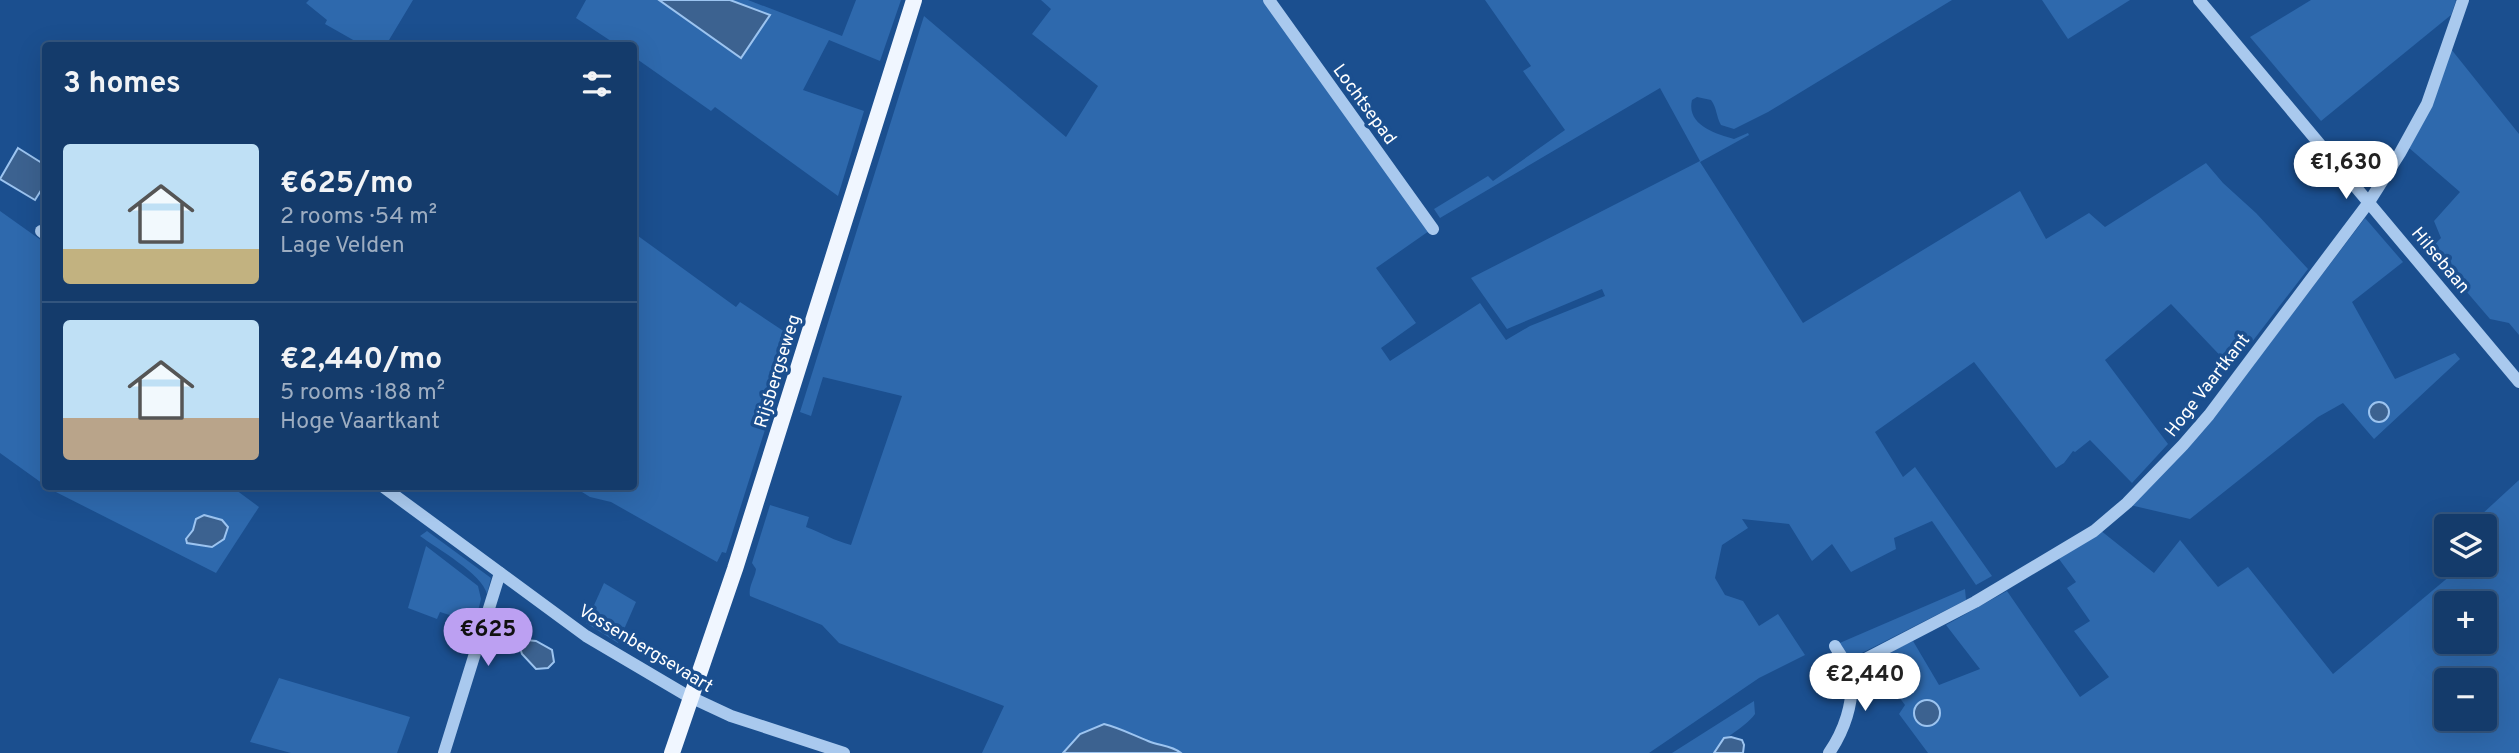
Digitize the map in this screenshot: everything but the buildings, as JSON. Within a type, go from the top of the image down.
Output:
[{"type":"main road","name":"Rijsbergseweg","points":[[673,753],[727,594],[914,0]]},
{"type":"street","name":"Lochtsepad","points":[[1269,0],[1433,229]]},
{"type":"street","name":"Hilsebaan","points":[[2199,0],[2519,382]]},
{"type":"street","name":"Hoge Vaartkant","points":[[1848,668],[1975,602],[2094,531],[2127,503],[2183,445],[2209,415],[2369,202],[2400,153],[2427,104],[2463,0]]},
{"type":"street","name":"Vossenbergsevaart","points":[[387,490],[586,636],[691,697],[731,716],[844,753]]},
{"type":"street","points":[[444,753],[500,573]]},
{"type":"street","points":[[1829,753],[1839,738],[1849,708],[1851,674],[1835,646]]},
{"type":"shaded area","points":[[309,0],[413,0],[388,42],[357,42],[325,24],[327,20],[306,3]]},
{"type":"shaded area","points":[[586,0],[659,0],[741,57],[769,16],[730,0],[748,0],[842,36],[856,0],[901,0],[880,61],[829,40],[803,90],[864,111],[838,196],[715,107],[711,111],[637,59],[637,42],[612,42],[576,18]]},
{"type":"shaded area","points":[[659,0],[730,0],[770,15],[741,58]]},
{"type":"shaded area","points":[[1041,0],[1265,0],[1429,231],[1376,268],[1416,323],[1381,348],[1390,361],[1480,303],[1506,340],[1530,326],[1605,296],[1602,289],[1507,329],[1471,278],[1700,161],[1660,88],[1440,218],[1434,209],[1488,176],[1493,181],[1565,130],[1523,71],[1531,66],[1485,0],[1952,0],[1768,112],[1734,129],[1721,125],[1711,100],[1697,97],[1692,100],[1691,109],[1694,116],[1704,127],[1734,139],[1748,133],[1749,135],[1700,162],[1803,323],[2020,191],[2046,239],[2089,213],[2105,227],[2206,163],[2308,269],[2232,368],[2171,304],[2105,360],[2168,444],[2132,483],[2090,440],[2073,451],[2064,463],[2056,468],[1974,362],[1875,432],[1903,477],[1915,467],[1992,576],[1976,585],[1932,521],[1894,538],[1896,549],[1851,572],[1832,544],[1812,561],[1789,524],[1742,519],[1748,528],[1722,545],[1715,578],[1725,595],[1743,601],[1759,626],[1778,614],[1805,655],[1759,678],[1649,753],[1181,753],[1174,748],[1152,743],[1104,724],[1080,734],[1063,753],[982,753],[1004,706],[839,643],[822,625],[750,596],[756,569],[752,563],[770,505],[809,517],[806,527],[851,545],[902,396],[823,377],[811,416],[800,412],[924,16],[1066,137],[1098,86],[1032,34],[1051,9]]},
{"type":"shaded area","points":[[2042,0],[2130,0],[2068,39]]},
{"type":"shaded area","points":[[2311,0],[2456,1],[2451,15],[2321,121],[2250,37]]},
{"type":"shaded area","points":[[2451,49],[2519,134],[2519,335],[2509,323],[2490,319],[2430,249],[2441,238],[2434,221],[2460,192],[2408,147]]},
{"type":"shaded area","points":[[18,148],[42,163],[42,189],[35,200],[0,179]]},
{"type":"shaded area","points":[[0,211],[42,241],[42,483],[0,453]]},
{"type":"shaded area","points":[[2365,218],[2403,262],[2352,302],[2395,379],[2455,353],[2460,359],[2374,439],[2343,403],[2318,417],[2190,519],[2130,505],[2229,397]]},
{"type":"shaded area","points":[[637,235],[736,307],[740,302],[794,338],[726,553],[722,552],[717,562],[611,502],[590,497],[579,490],[637,490]]},
{"type":"shaded area","points":[[2379,402],[2386,405],[2389,412],[2386,419],[2379,422],[2372,419],[2369,412],[2372,405]]},
{"type":"shaded area","points":[[2519,480],[2519,753],[1928,753],[1899,714],[1905,705],[1871,660],[1913,641],[1939,685],[1980,669],[1946,625],[2007,591],[2080,697],[2109,677],[2074,631],[2090,621],[2067,588],[2076,582],[2059,559],[2100,530],[2154,573],[2180,540],[2218,587],[2248,567],[2333,674],[2449,577],[2497,577],[2497,514],[2482,514]]},
{"type":"shaded area","points":[[52,490],[236,490],[259,507],[216,573]]},
{"type":"shaded area","points":[[204,515],[222,520],[228,527],[224,539],[212,547],[187,543],[186,539],[193,530],[196,519]]},
{"type":"shaded area","points":[[427,531],[491,578],[487,594],[468,570],[420,536]]},
{"type":"shaded area","points":[[426,546],[478,586],[481,599],[475,623],[440,612],[437,619],[408,608]]},
{"type":"shaded area","points":[[604,583],[636,602],[618,643],[586,623]]},
{"type":"shaded area","points":[[1965,589],[1966,600],[1852,658],[1846,664],[1835,645]]},
{"type":"shaded area","points":[[526,640],[536,641],[552,650],[554,662],[548,668],[536,669],[522,654],[519,645]]},
{"type":"shaded area","points":[[279,678],[410,717],[397,753],[291,753],[250,742]]},
{"type":"shaded area","points":[[1927,700],[1936,704],[1940,713],[1936,722],[1927,726],[1918,722],[1914,713],[1918,704]]},
{"type":"shaded area","points":[[1754,701],[1755,714],[1714,753],[1672,753]]},
{"type":"shaded area","points":[[1104,724],[1181,753],[1063,753],[1080,734]]},
{"type":"shaded area","points":[[1724,738],[1742,740],[1743,753],[1714,753]]}]
